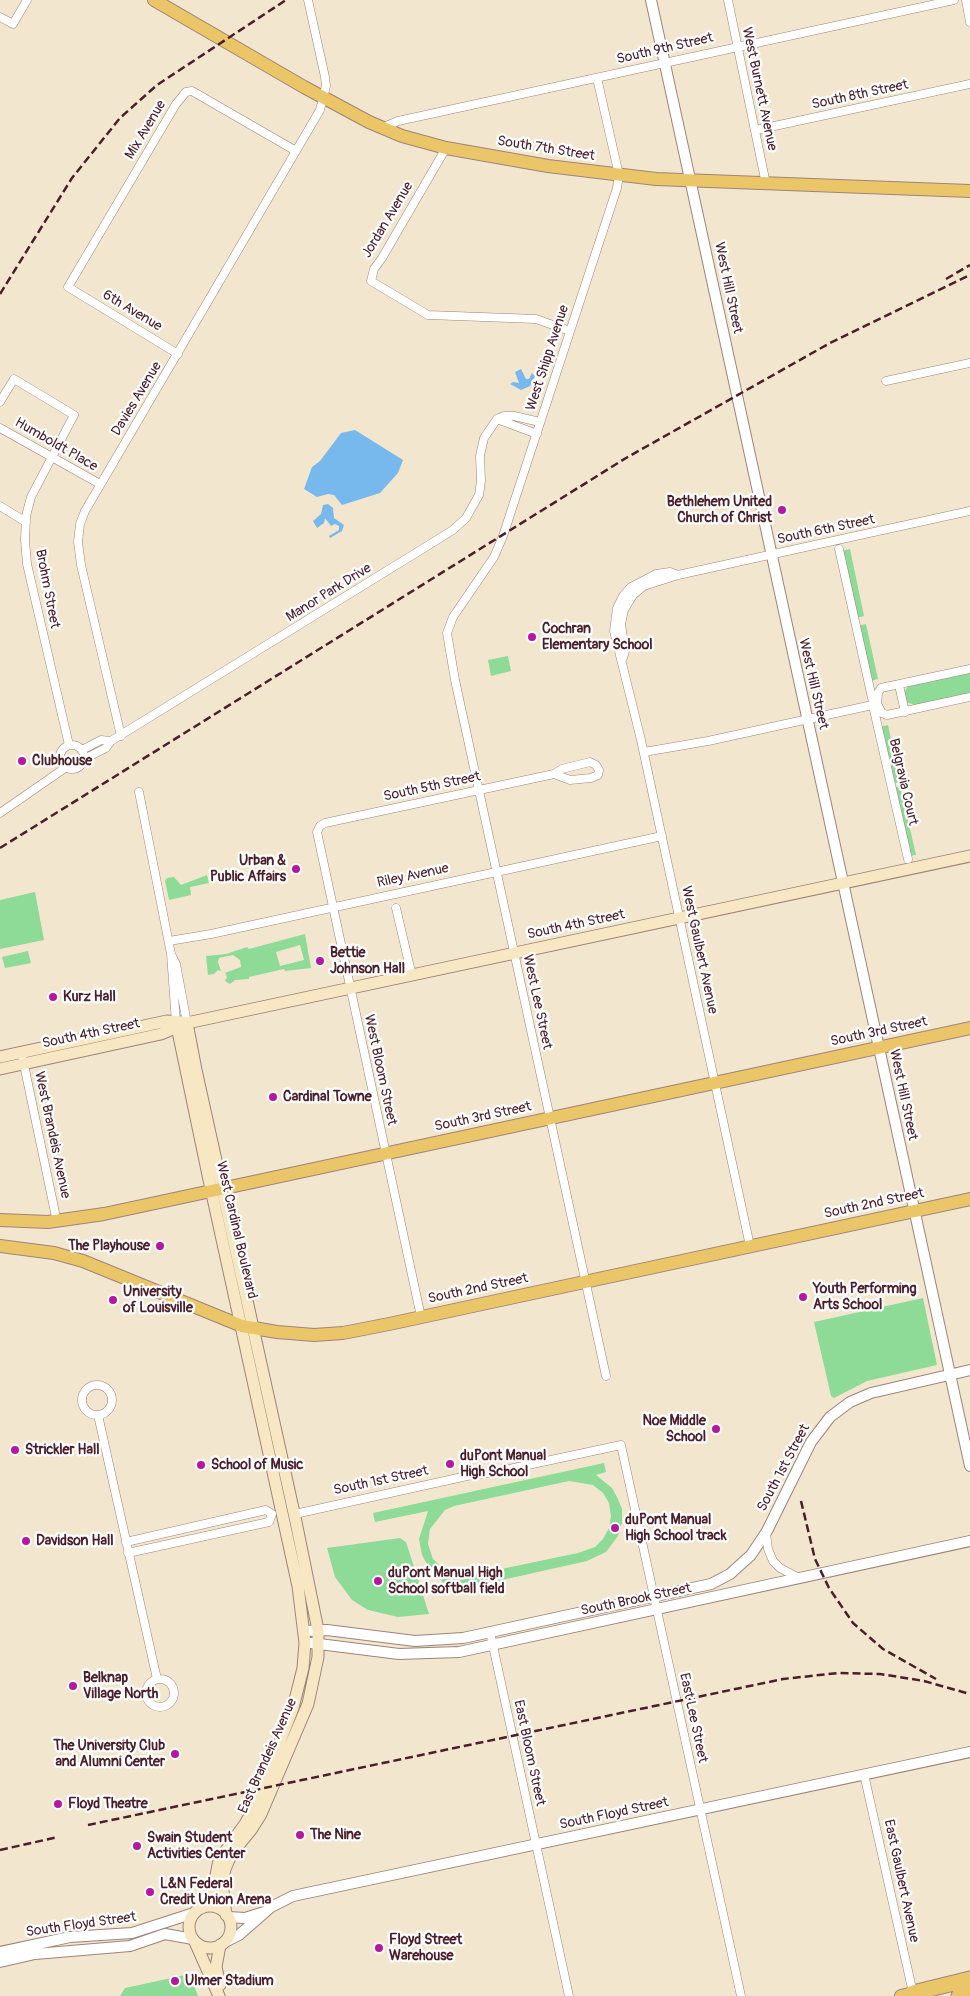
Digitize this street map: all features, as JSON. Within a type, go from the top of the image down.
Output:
[{"type":"highway","points":[[907,1995],[970,1979]]},
{"type":"highway","points":[[959,1996],[970,1991]]},
{"type":"main road","name":"South 7th Street","points":[[154,0],[323,98],[402,136],[446,148],[548,166],[690,181],[970,191]]},
{"type":"main road","name":"South 4th Street","points":[[0,1057],[23,1058],[161,1034],[180,1024],[970,856]]},
{"type":"main road","name":"West Cardinal Boulevard","points":[[180,1024],[196,1070],[217,1189],[248,1327],[294,1511],[318,1630]]},
{"type":"main road","name":"South 3rd Street","points":[[1,1221],[57,1222],[970,1028]]},
{"type":"main road","name":"South 4th Street","points":[[0,1069],[23,1058]]},
{"type":"main road","name":"South 2nd Street","points":[[0,1246],[54,1253],[82,1261],[248,1327],[296,1334],[343,1333],[970,1199]]},
{"type":"main road","name":"West Cardinal Boulevard","points":[[248,1327],[276,1513]]},
{"type":"main road","name":"East Brandeis Avenue","points":[[193,1912],[213,1891],[218,1863],[254,1808],[293,1708],[303,1668],[305,1637],[298,1586],[276,1513]]},
{"type":"main road","name":"East Brandeis Avenue","points":[[227,1916],[222,1883],[225,1869],[232,1854],[252,1830],[261,1814],[308,1704],[316,1675],[318,1630]]},
{"type":"main road","points":[[218,1863],[205,1892],[193,1912],[189,1926],[218,1996]]},
{"type":"main road","points":[[193,1912],[213,1906],[227,1916],[230,1929],[222,1944],[216,1967],[225,1996]]},
{"type":"main road","points":[[194,1941],[209,1948],[222,1944]]},
{"type":"street","points":[[0,17],[13,24],[27,0]]},
{"type":"street","points":[[308,0],[325,77],[323,98]]},
{"type":"street","name":"West Hill Street","points":[[650,0],[970,1466]]},
{"type":"street","name":"West Burnett Avenue","points":[[728,0],[766,184]]},
{"type":"street","name":"South 9th Street","points":[[384,127],[398,121],[597,78],[737,45],[954,0]]},
{"type":"street","points":[[966,0],[970,22]]},
{"type":"street","name":"West Shipp Avenue","points":[[447,633],[453,617],[499,548],[617,188],[619,175],[597,78]]},
{"type":"street","name":"South 8th Street","points":[[756,130],[970,84]]},
{"type":"street","name":"Mix Avenue","points":[[72,290],[68,287],[166,120],[186,92],[192,91],[296,151]]},
{"type":"street","name":"Davies Avenue","points":[[121,736],[81,565],[78,542],[84,511],[320,110],[323,98]]},
{"type":"street","name":"Jordan Avenue","points":[[446,148],[374,269],[371,281],[428,315],[536,319],[570,331]]},
{"type":"street","name":"6th Avenue","points":[[72,290],[178,354]]},
{"type":"street","points":[[886,381],[970,363]]},
{"type":"street","name":"Brohm Street","points":[[0,402],[14,379],[74,415],[31,497],[26,522],[27,564],[69,745]]},
{"type":"street","points":[[497,419],[504,416],[514,416],[540,422]]},
{"type":"street","points":[[497,419],[536,434]]},
{"type":"street","name":"Manor Park Drive","points":[[0,812],[65,768],[75,769],[79,767],[84,759],[106,748],[111,741],[453,530],[466,518],[478,495],[481,481],[480,456],[484,438],[497,419]]},
{"type":"street","name":"Humboldt Place","points":[[0,428],[100,484]]},
{"type":"street","points":[[0,506],[26,522]]},
{"type":"street","name":"South 6th Street","points":[[687,573],[970,511]]},
{"type":"street","name":"Belgravia Court","points":[[839,549],[908,859]]},
{"type":"street","name":"West Gaulbert Avenue","points":[[687,573],[678,575],[670,572],[635,583],[623,596],[617,608],[614,625],[615,639],[623,658],[644,752],[750,1246]]},
{"type":"street","name":"West Lee Street","points":[[447,633],[496,871],[606,1376]]},
{"type":"street","points":[[874,704],[881,688],[970,669]]},
{"type":"street","points":[[899,685],[905,712]]},
{"type":"street","points":[[874,704],[883,714],[905,712],[970,697]]},
{"type":"street","points":[[644,752],[874,704]]},
{"type":"street","name":"Manor Park Drive","points":[[82,750],[101,740],[111,741]]},
{"type":"street","points":[[65,768],[60,755],[61,751],[69,745],[74,745],[82,750],[84,759]]},
{"type":"street","name":"South 5th Street","points":[[318,829],[326,823],[554,774],[562,769],[590,762],[596,764],[599,770],[598,775],[583,779],[562,779],[554,774]]},
{"type":"street","name":"West Cardinal Boulevard","points":[[138,792],[171,954],[176,964],[180,1024]]},
{"type":"street","name":"West Bloom Street","points":[[318,829],[317,839],[421,1317]]},
{"type":"street","name":"Riley Avenue","points":[[169,941],[210,934],[332,906],[662,836]]},
{"type":"street","points":[[396,908],[412,976]]},
{"type":"street","name":"West Brandeis Avenue","points":[[23,1058],[57,1222]]},
{"type":"street","name":"South 1st Street","points":[[654,1597],[699,1588],[721,1579],[751,1555],[766,1534],[811,1442],[830,1417],[850,1402],[871,1393],[970,1370]]},
{"type":"street","points":[[95,1385],[105,1387],[112,1400],[106,1412],[98,1415],[86,1410],[82,1402],[86,1389],[95,1385]]},
{"type":"street","points":[[98,1415],[157,1679]]},
{"type":"street","name":"South 1st Street","points":[[276,1513],[500,1471],[621,1445]]},
{"type":"street","name":"East Lee Street","points":[[621,1445],[741,1996]]},
{"type":"street","points":[[266,1510],[276,1513],[270,1522],[127,1547],[266,1510]]},
{"type":"street","name":"South 1st Street","points":[[766,1534],[768,1549],[774,1561],[780,1568],[800,1578]]},
{"type":"street","name":"South Brook Street","points":[[305,1637],[318,1643],[419,1654],[459,1652],[970,1541]]},
{"type":"street","name":"South Brook Street","points":[[305,1637],[318,1630],[415,1641],[463,1638],[654,1597]]},
{"type":"street","name":"East Bloom Street","points":[[490,1632],[569,1996]]},
{"type":"street","name":"South Floyd Street","points":[[222,1944],[239,1935],[267,1911],[292,1896],[970,1752]]},
{"type":"street","name":"East Gaulbert Avenue","points":[[864,1774],[907,1995]]},
{"type":"street","name":"South Floyd Street","points":[[227,1916],[245,1918],[267,1911]]},
{"type":"street","name":"South Floyd Street","points":[[0,1952],[70,1937],[132,1933],[193,1912]]},
{"type":"street","name":"South Floyd Street","points":[[0,1962],[35,1954],[130,1946],[165,1934],[194,1941]]},
{"type":"green space","points":[[850,549],[864,616],[856,618],[841,551]]},
{"type":"green space","points":[[866,624],[878,679],[870,681],[858,626]]},
{"type":"green space","points":[[508,656],[511,671],[491,676],[488,660]]},
{"type":"green space","points":[[970,672],[970,694],[915,705],[906,702],[903,695],[908,686]]},
{"type":"green space","points":[[888,725],[900,782],[892,784],[880,727]]},
{"type":"green space","points":[[900,786],[916,855],[909,856],[893,788]]},
{"type":"green space","points":[[207,875],[209,883],[190,887],[191,895],[169,900],[165,881],[167,878],[174,877],[181,885]]},
{"type":"green space","points":[[35,892],[44,940],[0,949],[0,900]]},
{"type":"green space","points":[[305,934],[311,968],[285,971],[284,969],[249,977],[249,979],[235,980],[230,984],[225,981],[227,977],[225,973],[241,967],[240,960],[233,955],[219,958],[218,962],[221,971],[218,970],[214,974],[208,975],[206,956],[226,954],[247,947],[249,949]],"holes":[[[300,945],[304,960],[280,966],[276,952]]]},
{"type":"green space","points":[[28,951],[31,963],[5,968],[2,957]]},
{"type":"green space","points":[[923,1298],[937,1365],[867,1381],[834,1398],[831,1396],[814,1322]]},
{"type":"green space","name":"duPont Manual High School track","points":[[604,1463],[606,1472],[596,1475],[612,1488],[617,1497],[622,1509],[622,1523],[618,1536],[606,1552],[587,1561],[444,1593],[442,1581],[431,1571],[422,1555],[419,1539],[428,1511],[375,1522],[373,1513]],"holes":[[[569,1481],[593,1485],[603,1493],[609,1503],[611,1516],[609,1528],[603,1539],[595,1547],[578,1553],[463,1577],[447,1572],[433,1559],[428,1544],[430,1529],[445,1510],[454,1506]]]},
{"type":"green space","name":"duPont Manual High School softball field","points":[[400,1538],[406,1542],[429,1614],[398,1617],[368,1610],[352,1600],[335,1577],[327,1548]]},
{"type":"green space","name":"Ulmer Stadium","points":[[190,1974],[198,1996],[120,1996],[125,1988]]},
{"type":"water","points":[[521,369],[526,379],[529,379],[532,373],[535,376],[530,386],[521,390],[510,384],[513,382],[519,383],[515,372]]},
{"type":"water","points":[[355,430],[403,460],[398,473],[380,493],[342,505],[334,495],[328,494],[317,497],[304,489],[312,467],[320,461],[341,433]]},
{"type":"water","points":[[328,504],[333,508],[334,518],[344,525],[342,531],[330,538],[329,536],[339,530],[339,526],[335,524],[331,526],[325,518],[324,523],[317,528],[313,521],[321,514],[323,505]]},
{"type":"railway","points":[[0,294],[72,178],[120,118],[157,85],[286,0]]},
{"type":"railway","points":[[946,279],[970,265]]},
{"type":"railway","points":[[0,848],[626,458],[830,343],[970,275]]},
{"type":"railway","points":[[801,1501],[815,1559],[829,1588],[853,1623],[883,1649],[936,1679]]},
{"type":"railway","points":[[88,1825],[783,1679],[838,1673],[880,1674],[924,1681],[970,1694]]},
{"type":"railway","points":[[0,1850],[58,1837]]},
{"type":"place","name":"Bethlehem United Church of Christ","points":[[782,510]]},
{"type":"place","name":"Cochran Elementary School","points":[[532,637]]},
{"type":"place","name":"Clubhouse","points":[[22,761]]},
{"type":"place","name":"Urban & Public Affairs","points":[[296,869]]},
{"type":"place","name":"Bettie Johnson Hall","points":[[320,961]]},
{"type":"place","name":"Kurz Hall","points":[[53,997]]},
{"type":"place","name":"Cardinal Towne","points":[[273,1097]]},
{"type":"place","name":"The Playhouse","points":[[160,1246]]},
{"type":"place","name":"Youth Performing Arts School","points":[[803,1297]]},
{"type":"place","name":"University of Louisville","points":[[113,1300]]},
{"type":"place","name":"Noe Middle School","points":[[716,1429]]},
{"type":"place","name":"Strickler Hall","points":[[15,1450]]},
{"type":"place","name":"duPont Manual High School","points":[[450,1464]]},
{"type":"place","name":"School of Music","points":[[201,1465]]},
{"type":"place","name":"duPont Manual High School track","points":[[615,1528]]},
{"type":"place","name":"Davidson Hall","points":[[26,1541]]},
{"type":"place","name":"duPont Manual High School softball field","points":[[378,1581]]},
{"type":"place","name":"Belknap Village North","points":[[73,1686]]},
{"type":"place","name":"The University Club and Alumni Center","points":[[175,1754]]},
{"type":"place","name":"Floyd Theatre","points":[[58,1804]]},
{"type":"place","name":"The Nine","points":[[300,1835]]},
{"type":"place","name":"Swain Student Activities Center","points":[[137,1846]]},
{"type":"place","name":"L&N Federal Credit Union Arena","points":[[150,1892]]},
{"type":"place","name":"Floyd Street Warehouse","points":[[379,1948]]},
{"type":"place","name":"Ulmer Stadium","points":[[175,1981]]}]
